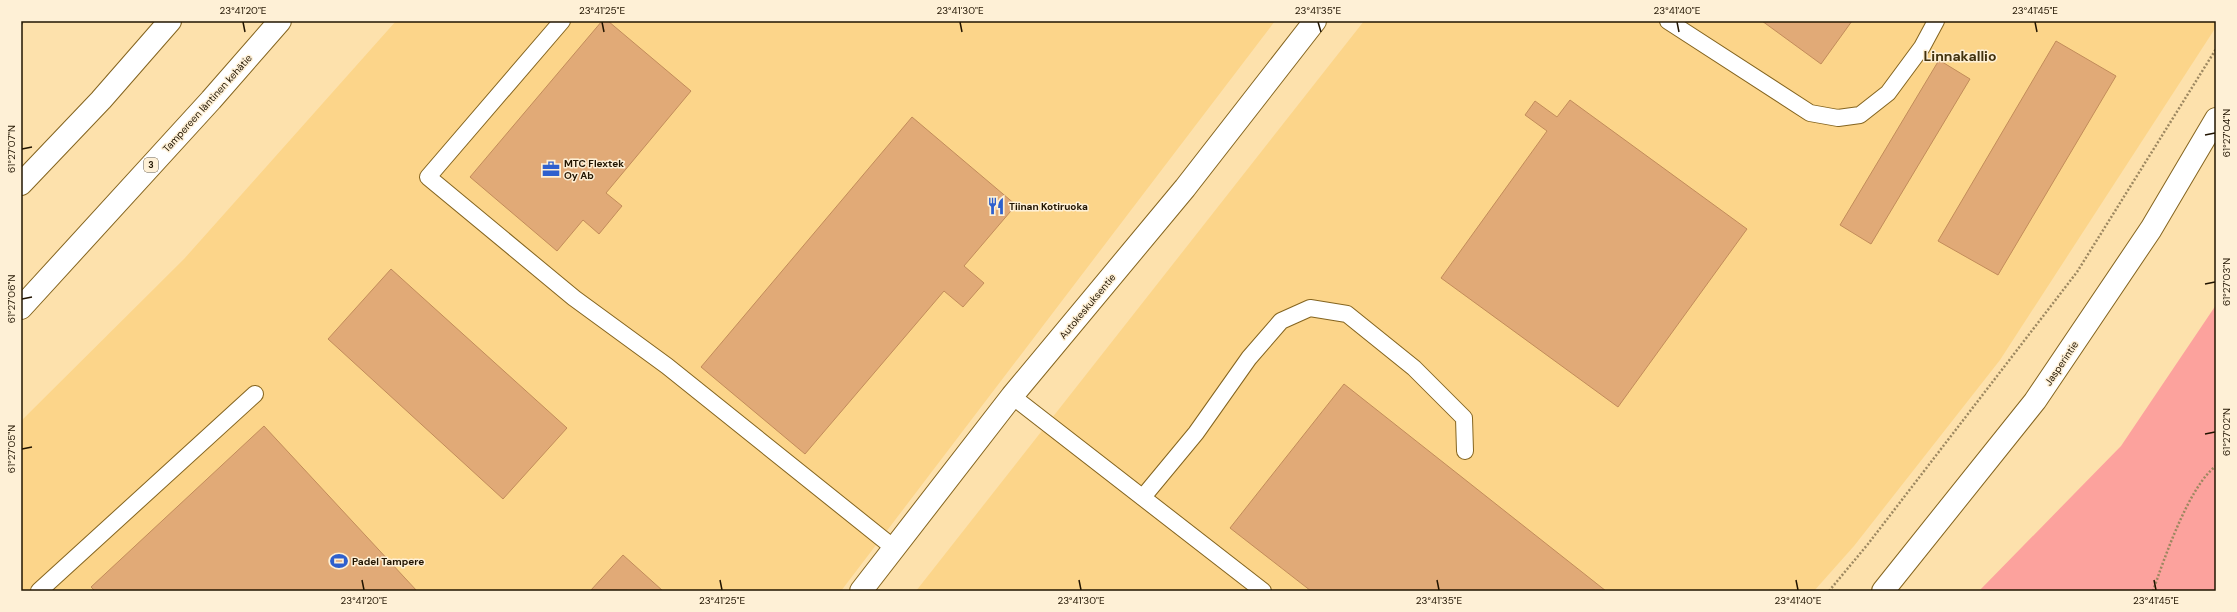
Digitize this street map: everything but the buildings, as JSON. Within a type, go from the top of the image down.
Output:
[{"type":"main road","points":[[21,184],[101,100],[170,21]]},
{"type":"main road","name":"Tampereen läntinen kehätie","points":[[21,308],[211,100],[280,21]]},
{"type":"main road","name":"Autokeskuksentie","points":[[861,591],[1012,396],[1185,188],[1315,21]]},
{"type":"main road","name":"Jasperintie","points":[[1883,591],[2035,401],[2151,229],[2216,119]]},
{"type":"lane","points":[[562,21],[428,177],[574,298],[666,366],[894,548]]},
{"type":"lane","points":[[1668,21],[1810,113],[1838,118],[1860,115],[1888,93],[1922,47],[1936,21]]},
{"type":"lane","points":[[1143,498],[1196,433],[1249,358],[1281,321],[1310,308],[1347,314],[1414,368],[1464,418],[1465,450]]},
{"type":"lane","points":[[39,591],[255,394]]},
{"type":"lane","points":[[1012,396],[1263,591]]},
{"type":"path","points":[[21,24],[24,21]]},
{"type":"path","points":[[1829,591],[1868,544],[2077,272],[2216,49]]},
{"type":"path","points":[[2153,591],[2167,550],[2185,512],[2207,473],[2216,466]]},
{"type":"shaded area","points":[[396,21],[1275,21],[841,591],[21,591],[21,421],[184,259]]},
{"type":"shaded area","points":[[1364,21],[2216,21],[2216,27],[2000,360],[1854,546],[1814,591],[916,591]]},
{"type":"shaded area","points":[[2216,305],[2216,591],[1979,591],[2121,446]]},
{"type":"place","name":"MTC Flextek Oy Ab","points":[[551,169]]},
{"type":"place","name":"Tiinan Kotiruoka","points":[[996,206]]},
{"type":"place","name":"Padel Tampere","points":[[339,561]]},
{"type":"district","name":"Linnakallio","points":[[1960,56]]}]
